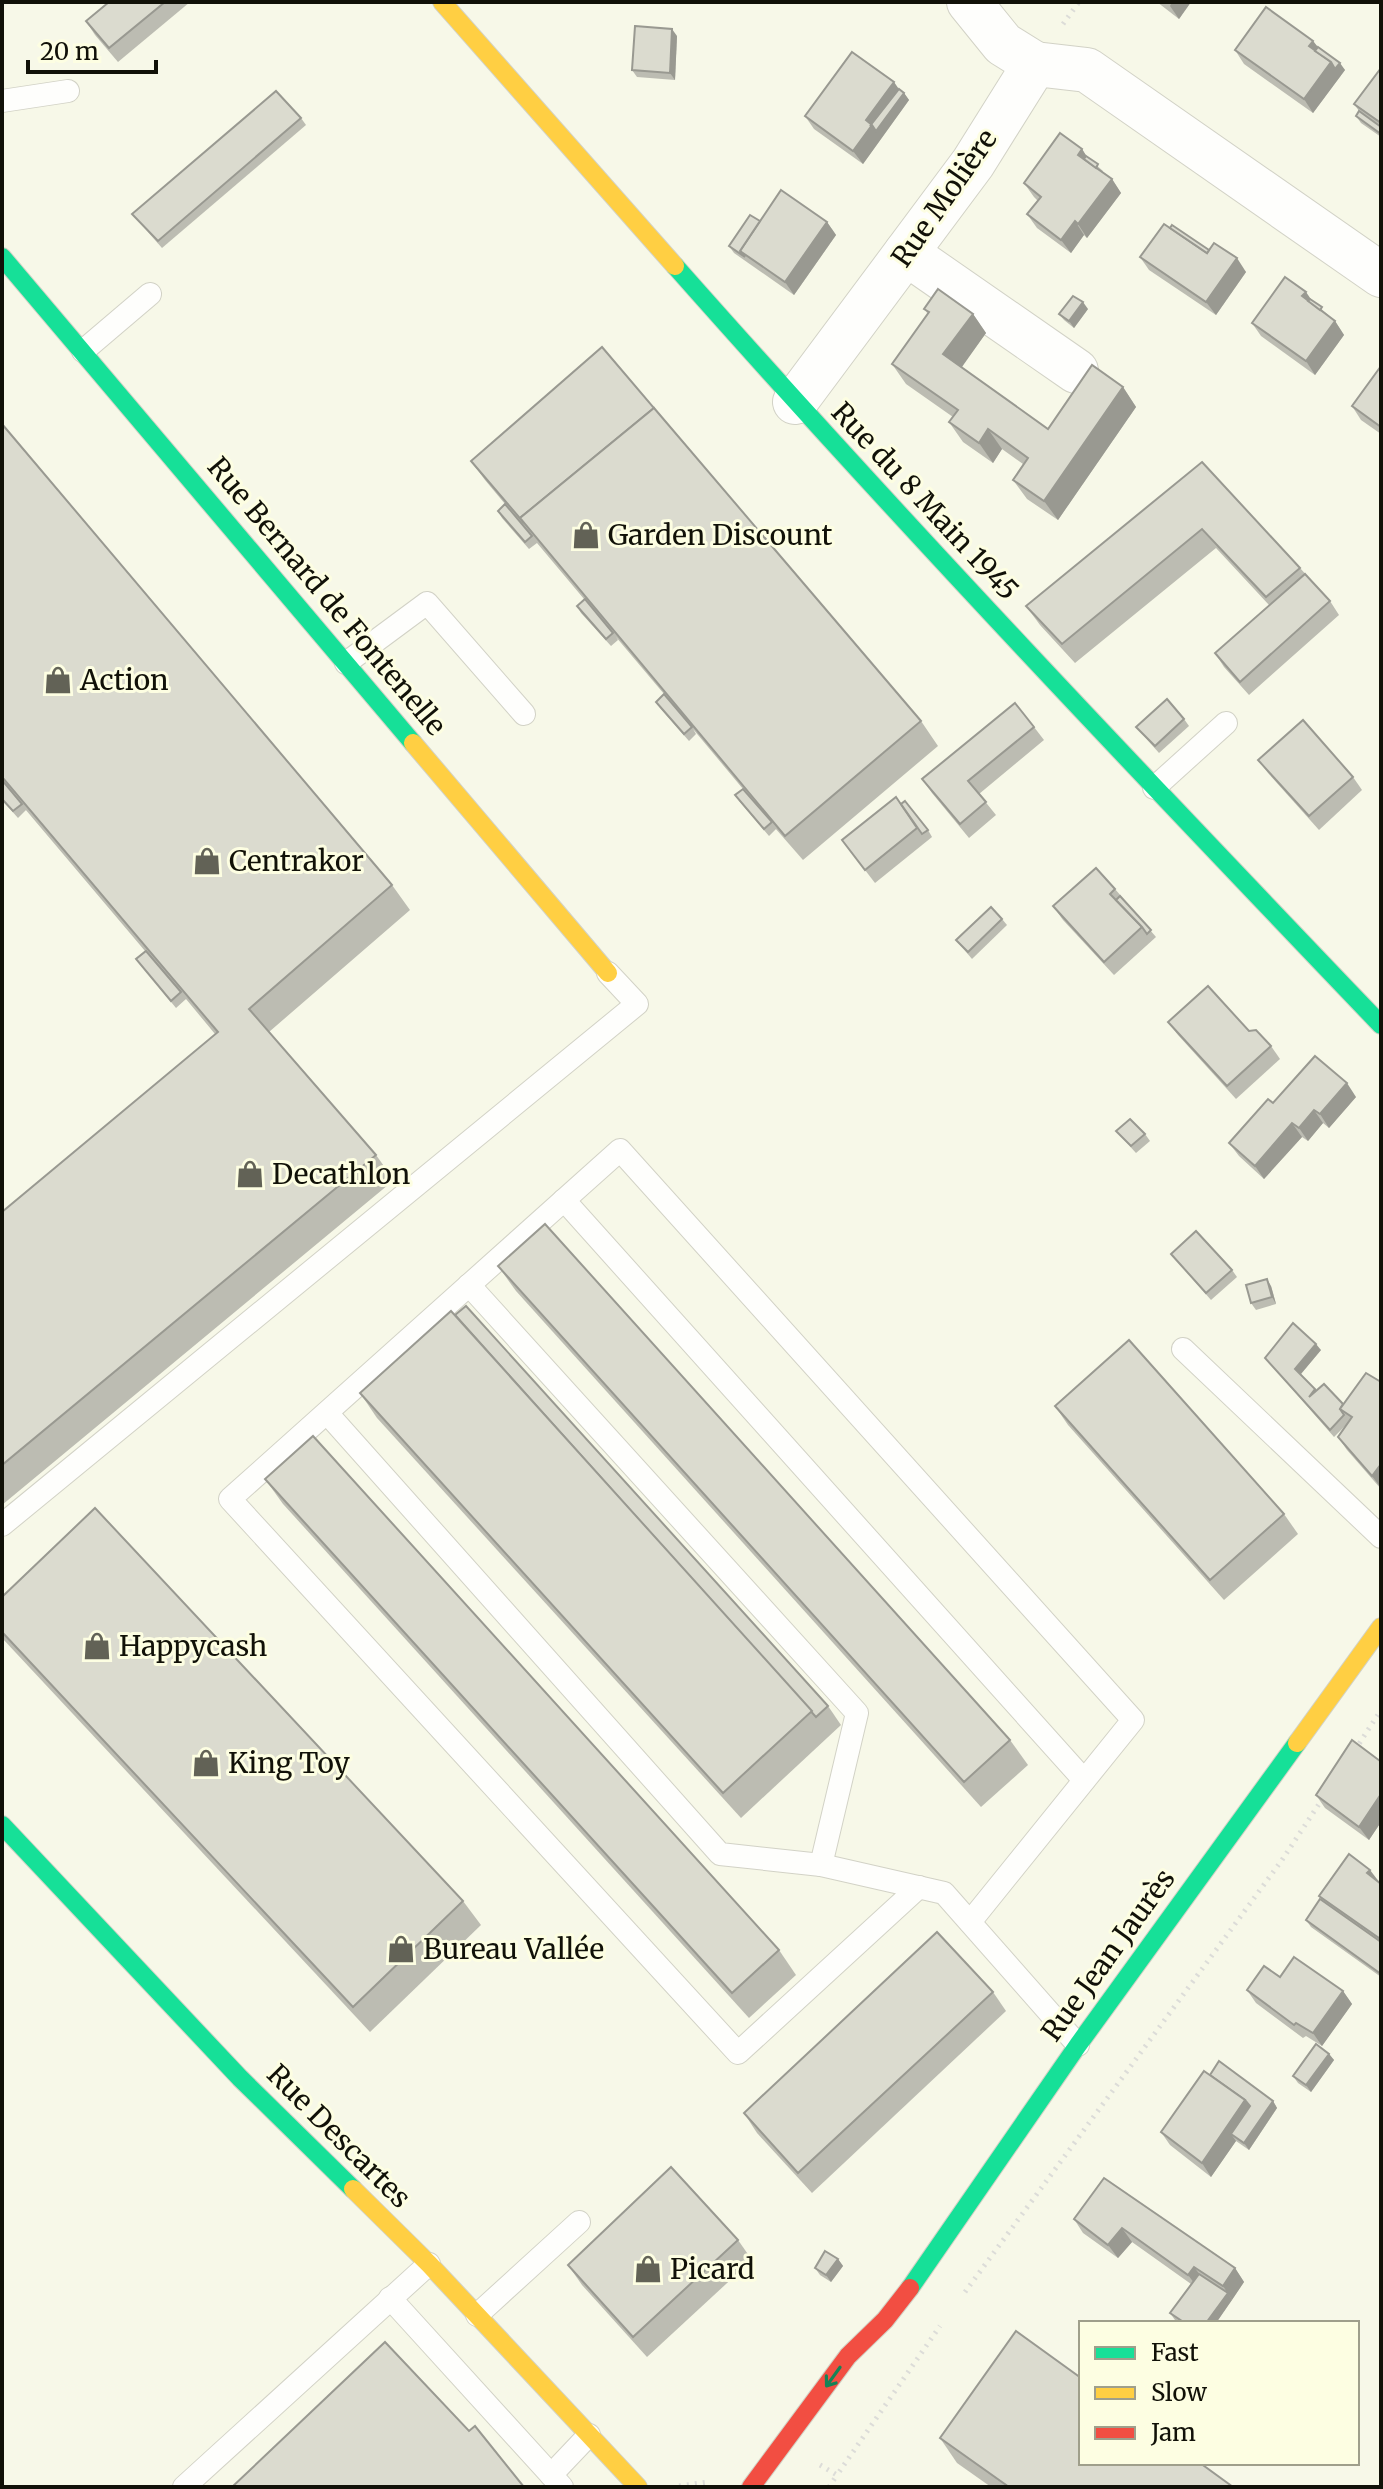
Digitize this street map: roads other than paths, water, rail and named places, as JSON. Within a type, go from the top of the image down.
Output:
[{"type":"main road","name":"Rue du 8 Main 1945","points":[[442,2],[795,402],[1154,788],[1381,1025]]},
{"type":"main road","name":"Rue Bernard de Fontenelle","points":[[2,257],[608,973]]},
{"type":"main road","name":"Rue Jean Jaurès","points":[[751,2487],[848,2356],[885,2320],[1078,2045],[1381,1627]]},
{"type":"main road","name":"Rue Descartes","points":[[2,1825],[240,2078],[429,2264],[638,2487]]},
{"type":"main road","name":"Rue Jean Jaurès","points":[[874,2354],[885,2320]]},
{"type":"street","points":[[969,2],[1003,44],[1035,64],[1087,70],[1381,275]]},
{"type":"street","name":"Rue Molière","points":[[795,402],[973,163],[1035,64]]},
{"type":"street","points":[[906,253],[1076,371]]},
{"type":"lane","points":[[2,101],[68,91]]},
{"type":"lane","points":[[83,351],[150,294]]},
{"type":"lane","points":[[346,663],[427,603],[524,714]]},
{"type":"lane","points":[[1154,788],[1226,723]]},
{"type":"lane","points":[[2,1525],[637,1004],[608,973]]},
{"type":"lane","points":[[919,1887],[738,2053],[230,1499],[620,1150],[1133,1720],[970,1922]]},
{"type":"lane","points":[[564,1200],[1084,1780]]},
{"type":"lane","points":[[469,1285],[857,1713],[821,1865]]},
{"type":"lane","points":[[1183,1349],[1381,1537]]},
{"type":"lane","points":[[327,1413],[720,1854],[821,1865],[944,1893],[1078,2045]]},
{"type":"lane","points":[[477,2315],[579,2222]]},
{"type":"lane","points":[[184,2487],[429,2264]]},
{"type":"lane","points":[[390,2298],[557,2481],[589,2435]]},
{"type":"place","name":"Garden Discount","points":[[586,535]]},
{"type":"place","name":"Action","points":[[58,680]]},
{"type":"place","name":"Centrakor","points":[[207,861]]},
{"type":"place","name":"Decathlon","points":[[250,1174]]},
{"type":"place","name":"Happycash","points":[[97,1646]]},
{"type":"place","name":"King Toy","points":[[206,1763]]},
{"type":"place","name":"Bureau Vallée","points":[[401,1949]]},
{"type":"place","name":"Picard","points":[[648,2269]]}]
